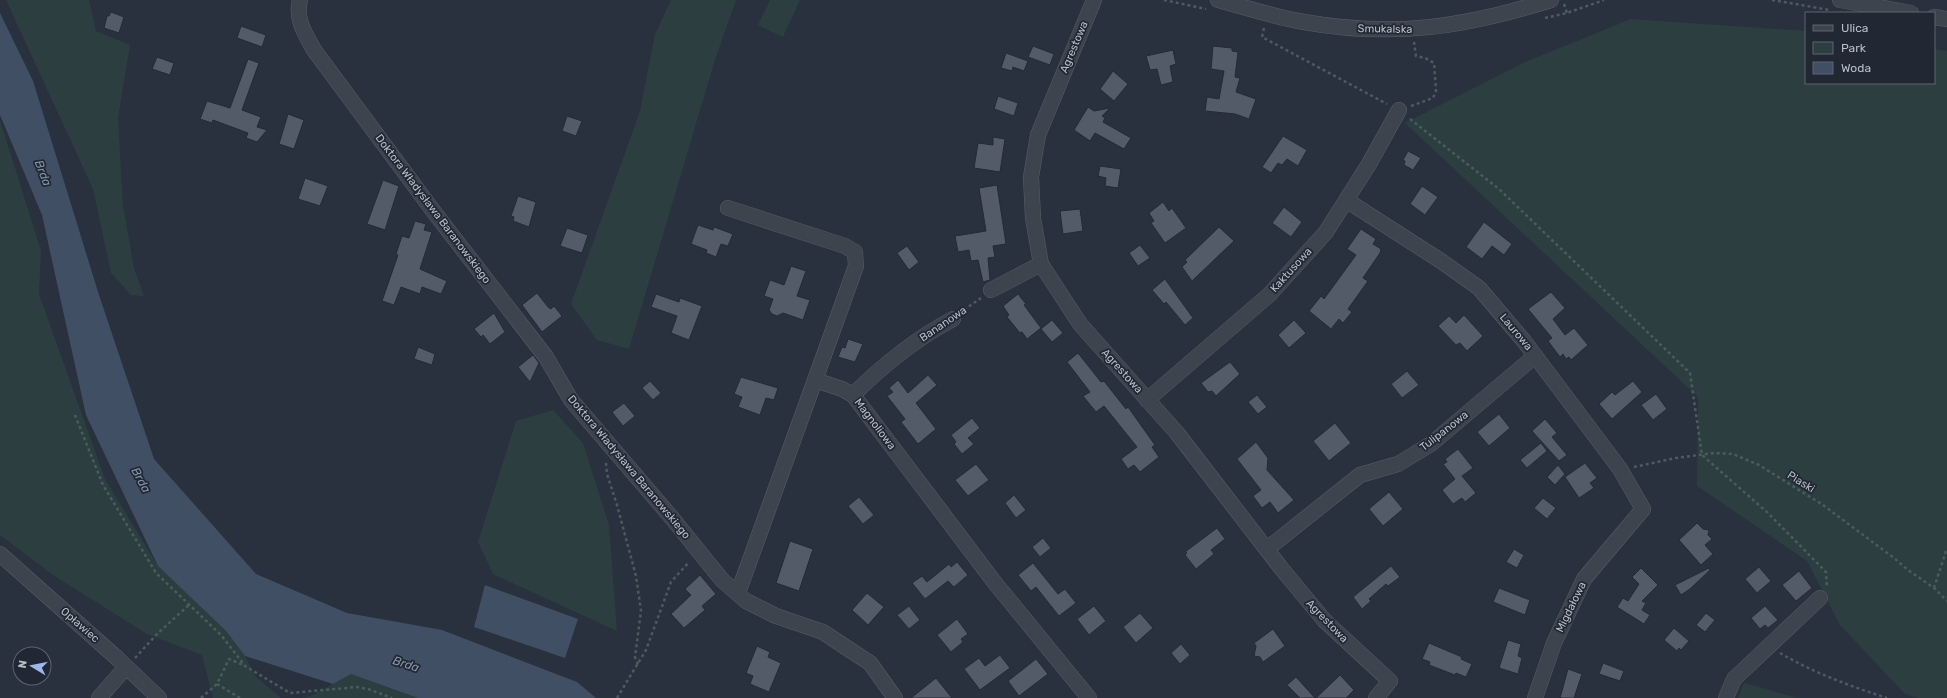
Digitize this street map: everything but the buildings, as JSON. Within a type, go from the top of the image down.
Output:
[{"type":"street","name":"Doktora Władysława Baranowskiego","points":[[300,0],[298,10],[302,29],[314,50],[434,212],[546,357],[572,400],[722,580],[746,600],[776,616],[823,632],[870,663],[895,698]]},
{"type":"street","name":"Agrestowa","points":[[1094,0],[1038,135],[1031,177],[1033,218],[1041,264],[1080,324],[1177,432],[1281,568],[1324,620],[1390,681],[1376,698]]},
{"type":"street","name":"Smukalska","points":[[1218,0],[1302,22],[1347,28],[1393,30],[1418,29],[1465,23],[1504,14],[1551,0]]},
{"type":"street","points":[[1836,5],[1902,12]]},
{"type":"street","points":[[1935,17],[1947,20]]},
{"type":"street","name":"Kaktusowa","points":[[1147,400],[1270,294],[1326,232],[1399,110]]},
{"type":"street","name":"Laurowa","points":[[1346,200],[1441,261],[1479,288],[1536,356],[1620,469],[1643,508]]},
{"type":"street","points":[[728,208],[844,246],[855,252],[856,266],[738,593]]},
{"type":"street","points":[[991,290],[1041,264]]},
{"type":"street","name":"Bananowa","points":[[854,396],[870,378],[917,342],[953,319]]},
{"type":"street","name":"Tulipanowa","points":[[1267,549],[1360,475],[1398,464],[1431,444],[1536,356]]},
{"type":"street","name":"Magnoliowa","points":[[815,380],[842,388],[854,396],[995,582],[1089,698]]},
{"type":"street","name":"Migdałowa","points":[[1535,698],[1554,643],[1584,579],[1643,508]]},
{"type":"street","name":"Opławiec","points":[[0,554],[159,698]]},
{"type":"street","points":[[1726,698],[1734,679],[1770,647],[1820,598]]},
{"type":"street","points":[[100,698],[126,667]]},
{"type":"path","points":[[1567,13],[1604,0]]},
{"type":"path","points":[[1772,0],[1836,5]]},
{"type":"path","points":[[1265,26],[1262,37],[1399,110],[1499,189],[1690,373],[1702,455],[1768,513],[1826,572],[1828,586],[1820,598]]},
{"type":"path","points":[[1399,110],[1432,98],[1436,90],[1434,63],[1425,58],[1416,56],[1414,41]]},
{"type":"path","name":"Bananowa","points":[[953,319],[991,290]]},
{"type":"path","points":[[75,414],[103,485],[156,573],[220,635],[245,666]]},
{"type":"path","points":[[609,444],[606,452],[607,474],[617,504],[636,576],[641,611],[634,657],[638,665]]},
{"type":"path","name":"Piaski","points":[[1620,469],[1702,455],[1733,454],[1760,465],[1823,505],[1934,588],[1947,601]]},
{"type":"path","points":[[1934,588],[1947,548]]},
{"type":"path","points":[[618,696],[646,650],[671,582],[699,551]]},
{"type":"path","points":[[126,667],[158,633],[189,605]]},
{"type":"path","points":[[1770,647],[1795,662],[1839,682],[1887,698]]},
{"type":"path","points":[[201,698],[217,684],[229,659],[245,666],[290,693],[357,687],[368,689],[392,698]]},
{"type":"path","points":[[217,684],[240,698]]},
{"type":"green space","points":[[6,0],[89,0],[96,31],[130,45],[118,118],[123,205],[134,268],[144,296],[131,295],[111,273],[93,189]]},
{"type":"green space","points":[[671,0],[736,0],[715,60],[629,349],[597,340],[571,304],[640,111],[655,34]]},
{"type":"green space","points":[[770,0],[800,0],[783,37],[758,25]]},
{"type":"green space","points":[[1631,19],[1805,31],[1805,84],[1935,84],[1935,49],[1947,51],[1947,698],[1919,698],[1905,694],[1840,625],[1807,561],[1697,486],[1698,397],[1405,123],[1523,63]]},
{"type":"green space","points":[[0,120],[41,251],[39,294],[105,479],[158,566],[226,631],[245,656],[255,676],[281,698],[213,698],[202,655],[147,634],[53,575],[0,535]]},
{"type":"green space","points":[[553,410],[583,443],[609,525],[617,631],[493,574],[478,542],[516,421]]},
{"type":"green space","points":[[351,674],[418,698],[301,698],[313,695]]},
{"type":"green space","points":[[1744,683],[1798,698],[1738,698]]},
{"type":"water","name":"Brda","points":[[0,13],[33,81],[99,295],[154,459],[256,574],[347,613],[442,630],[577,682],[596,698],[418,698],[351,674],[333,684],[245,656],[226,631],[158,566],[86,415],[42,215],[0,115]]},
{"type":"water","points":[[485,585],[578,619],[565,658],[474,627]]}]
